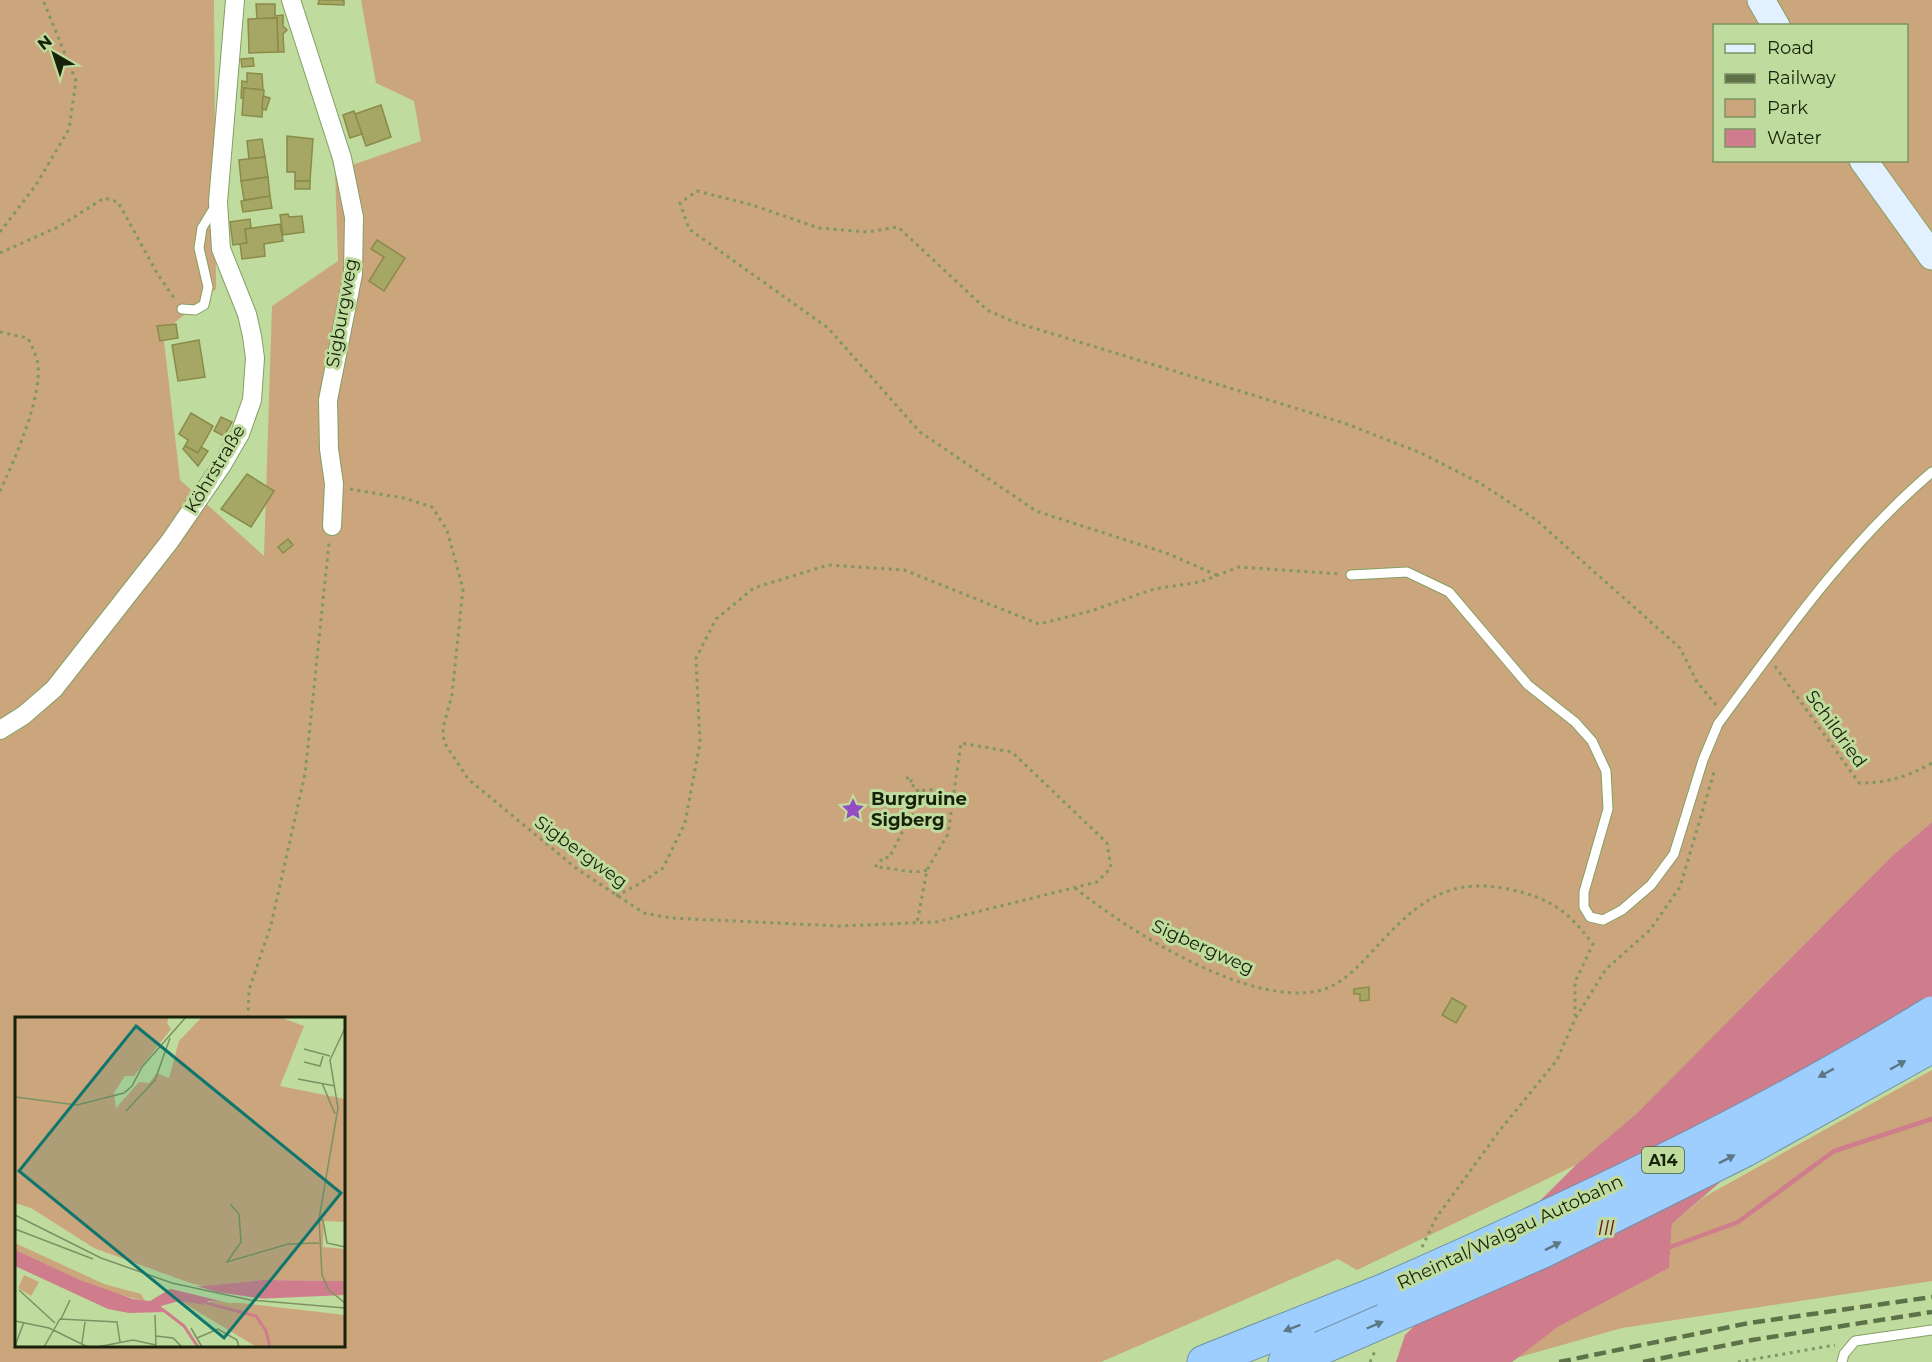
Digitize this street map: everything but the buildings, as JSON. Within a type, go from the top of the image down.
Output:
[{"type":"highway","name":"Rheintal/Walgau Autobahn","points":[[1204,1362],[1385,1290],[1556,1214],[1733,1124],[1932,1013]]},
{"type":"highway","name":"Rheintal/Walgau Autobahn","points":[[1285,1362],[1543,1251],[1745,1150],[1932,1046]]},
{"type":"main road","points":[[1761,0],[1775,24]]},
{"type":"main road","points":[[1864,162],[1930,250]]},
{"type":"street","name":"Köhrstraße","points":[[0,730],[24,716],[54,689],[170,541],[222,465],[240,434],[252,400],[255,357],[247,314],[221,249],[218,202],[235,0]]},
{"type":"street","name":"Sigburgweg","points":[[291,0],[342,158],[354,217],[352,274],[327,400],[329,449],[334,484],[332,526]]},
{"type":"lane","points":[[182,309],[195,310],[204,305],[208,287],[199,248],[202,228],[218,202]]},
{"type":"lane","points":[[1351,575],[1407,572],[1449,592],[1528,685],[1575,722],[1592,741],[1606,771],[1608,809],[1584,892],[1584,908],[1590,917],[1603,920],[1622,910],[1651,885],[1674,854],[1711,738],[1725,715],[1863,538],[1895,503],[1932,472]]},
{"type":"lane","points":[[1842,1362],[1844,1354],[1855,1341],[1932,1330]]},
{"type":"path","points":[[0,232],[36,185],[69,129],[75,81],[43,0]]},
{"type":"path","points":[[1217,575],[1166,553],[1036,511],[920,432],[828,328],[689,229],[680,203],[697,192],[752,205],[819,228],[867,232],[898,227],[987,310],[1014,322],[1344,423],[1421,453],[1480,483],[1535,519],[1680,648],[1697,682],[1725,715]]},
{"type":"path","points":[[0,254],[60,226],[104,198],[118,202],[157,273],[182,309]]},
{"type":"path","points":[[0,332],[28,338],[38,361],[37,385],[30,412],[18,453],[0,491]]},
{"type":"path","name":"Sigbergweg","points":[[334,484],[363,492],[404,498],[432,507],[447,530],[462,589],[452,695],[443,728],[444,742],[468,779],[537,838],[616,896],[644,913],[671,918],[838,926],[936,922],[1097,882],[1112,868],[1107,843],[1012,752],[961,743],[954,782],[955,801]]},
{"type":"path","points":[[248,1017],[249,990],[271,925],[305,774],[332,526]]},
{"type":"path","points":[[616,896],[663,868],[685,823],[699,743],[696,658],[716,619],[754,588],[828,565],[904,570],[1039,624],[1091,611],[1154,589],[1200,582],[1239,567],[1351,575]]},
{"type":"path","name":"Schildried","points":[[1768,657],[1859,783],[1886,783],[1909,776],[1932,764]]},
{"type":"path","points":[[1421,1249],[1442,1209],[1500,1130],[1557,1060],[1575,1019],[1606,969],[1650,930],[1680,887],[1717,761]]},
{"type":"path","points":[[906,778],[912,778],[910,785],[916,787],[918,794]]},
{"type":"path","points":[[917,923],[927,870],[948,834],[949,817],[955,801],[940,790],[931,789],[918,794],[912,804],[913,819],[906,825],[889,858],[884,857],[875,867],[894,867],[914,874],[927,870]]},
{"type":"path","name":"Sigbergweg","points":[[1075,888],[1112,917],[1164,948],[1238,981],[1278,992],[1322,990],[1352,974],[1402,919],[1431,897],[1455,888],[1487,884],[1522,892],[1559,907],[1571,916],[1593,944],[1575,982],[1575,1019]]},
{"type":"path","points":[[1370,1362],[1379,1341]]},
{"type":"path","points":[[1738,1362],[1855,1341]]},
{"type":"green space","points":[[0,0],[214,0],[216,289],[163,332],[180,480],[264,556],[272,306],[338,261],[335,171],[421,141],[414,101],[376,83],[361,0],[1932,0],[1932,822],[1891,857],[1637,1113],[1576,1165],[1357,1270],[1338,1259],[1101,1362],[0,1362]]},
{"type":"green space","points":[[1932,1070],[1932,1281],[1622,1328],[1516,1358],[1558,1327],[1669,1268],[1672,1224],[1704,1197]]},
{"type":"water","name":"Ill","points":[[1932,822],[1932,998],[1672,1224],[1669,1268],[1558,1327],[1512,1362],[1396,1362],[1405,1335],[1576,1165],[1637,1113],[1891,857]]},
{"type":"waterway","points":[[1665,1249],[1738,1222],[1834,1151],[1932,1119]]},
{"type":"railway","points":[[1559,1362],[1749,1323],[1932,1297]]},
{"type":"railway","points":[[1643,1362],[1752,1340],[1932,1312]]},
{"type":"place","name":"Burgruine Sigberg","points":[[853,809]]}]
